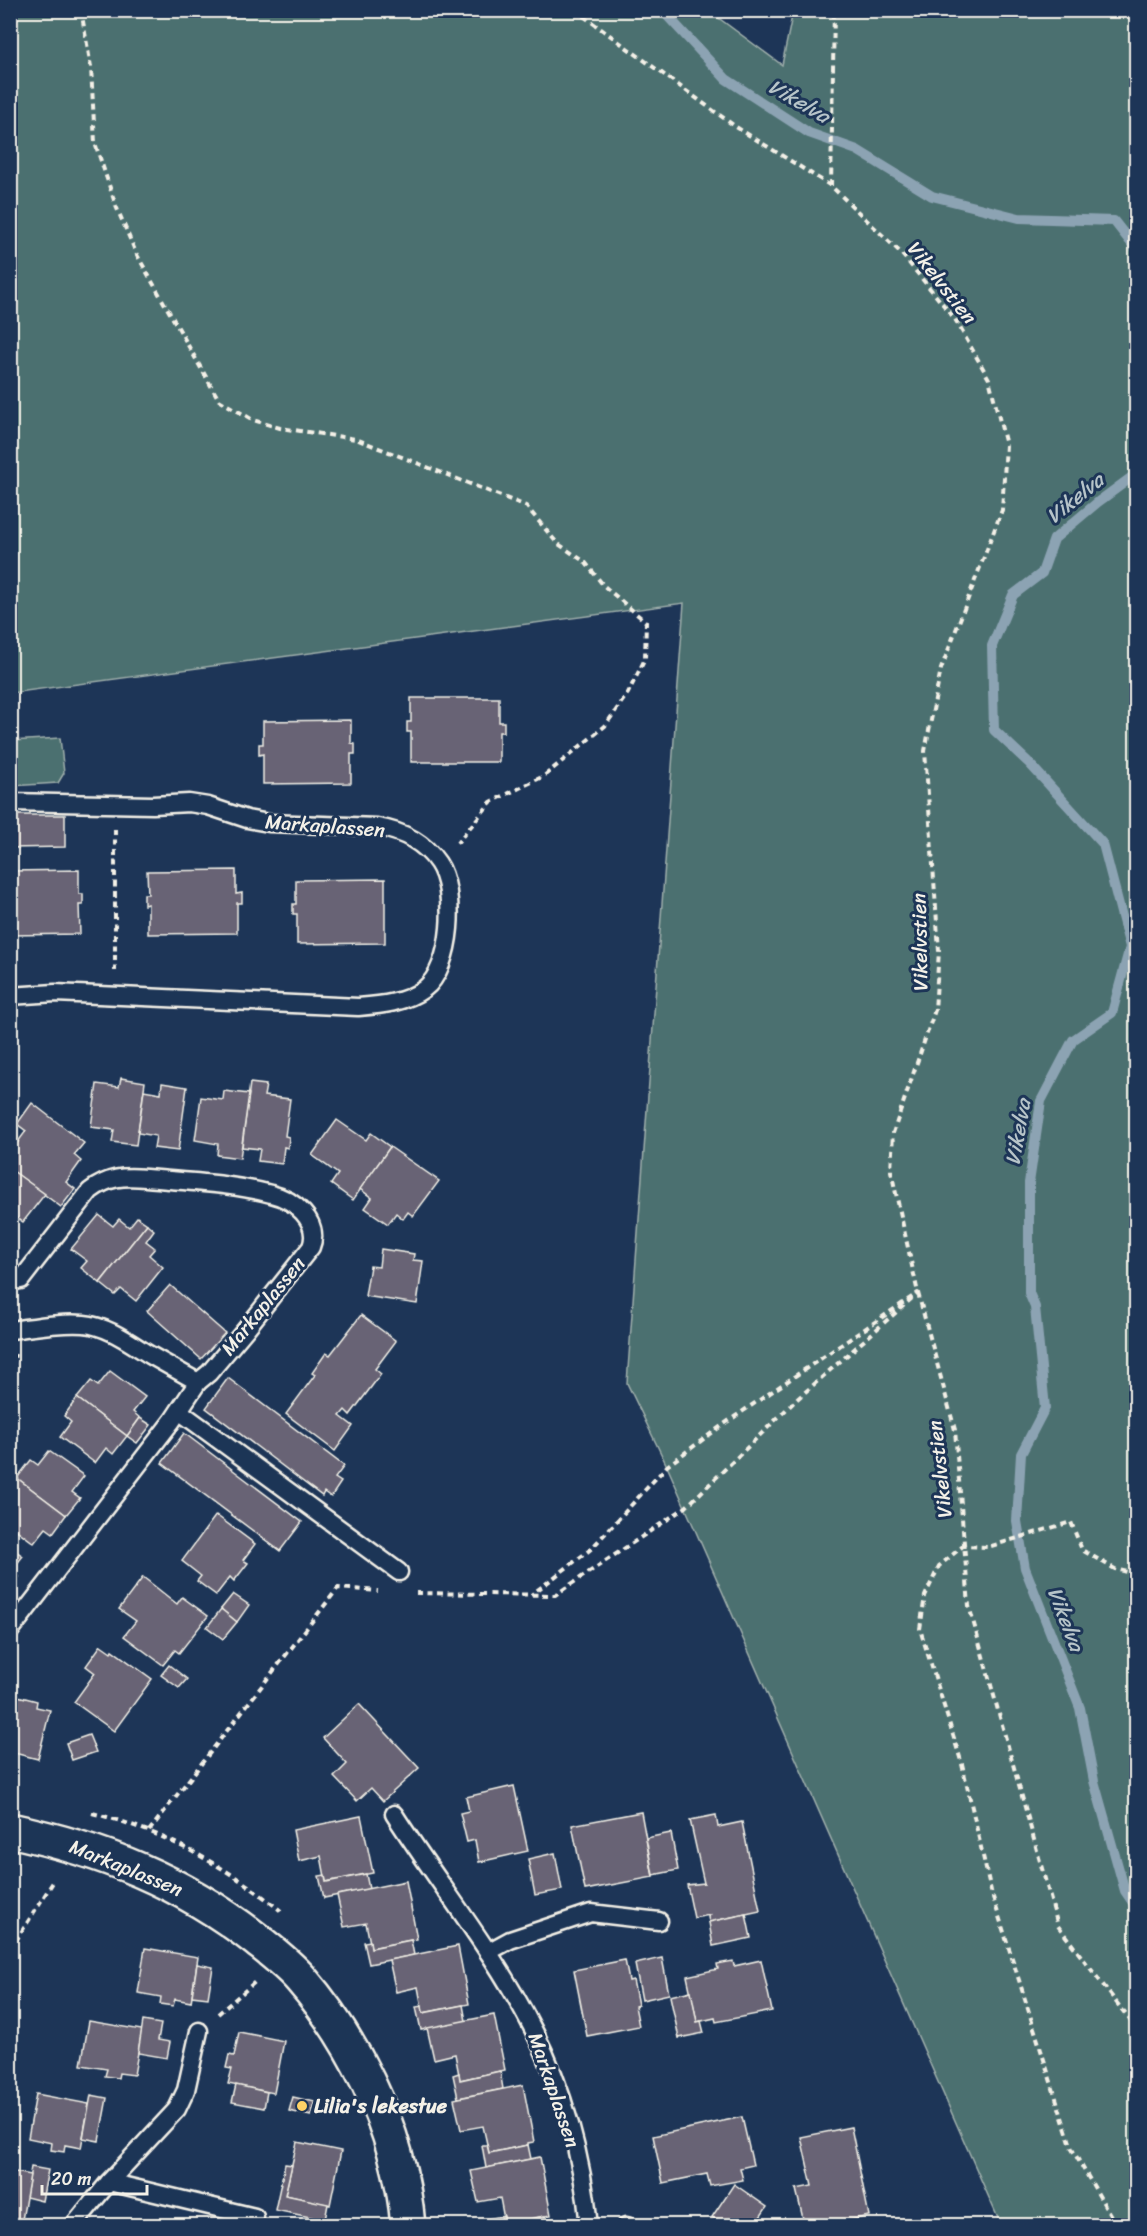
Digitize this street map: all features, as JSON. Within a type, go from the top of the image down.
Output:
[{"type":"street","name":"Markaplassen","points":[[10,1830],[55,1840],[131,1866],[176,1886],[225,1915],[301,1978],[325,2010],[358,2062],[387,2126],[401,2178],[408,2226]]},
{"type":"lane","name":"Markaplassen","points":[[10,802],[189,803],[208,806],[269,824],[391,829],[417,841],[439,864],[449,910],[448,943],[444,960],[436,975],[424,988],[400,1001],[379,1006],[358,1007],[55,993],[10,996]]},
{"type":"lane","name":"Markaplassen","points":[[10,1282],[21,1280],[90,1191],[102,1182],[130,1176],[250,1189],[273,1194],[302,1210],[313,1231],[314,1240],[311,1247],[239,1338],[209,1373],[198,1382],[97,1521],[10,1631]]},
{"type":"lane","points":[[10,1330],[45,1325],[85,1324],[103,1329],[133,1343],[198,1382]]},
{"type":"lane","points":[[179,1411],[399,1572]]},
{"type":"lane","name":"Markaplassen","points":[[394,1814],[509,1985],[546,2056],[576,2150],[589,2226]]},
{"type":"lane","points":[[488,1952],[510,1940],[591,1913],[659,1921]]},
{"type":"lane","points":[[73,2226],[109,2182],[177,2109],[186,2090],[199,2031]]},
{"type":"lane","points":[[109,2182],[255,2217]]},
{"type":"path","points":[[81,10],[91,68],[95,143],[116,206],[136,253],[219,400],[253,420],[280,428],[356,439],[526,506],[557,543],[585,562],[604,586],[646,622],[645,659],[628,693],[605,726],[544,776],[491,801],[439,864]]},
{"type":"path","name":"Vikelvstien","points":[[575,10],[736,127],[831,186],[900,252],[955,319],[988,379],[1006,446],[1002,510],[941,669],[925,751],[939,951],[935,1010],[892,1133],[891,1171],[918,1293],[955,1430],[969,1606],[1058,1926],[1137,2028]]},
{"type":"path","points":[[831,186],[834,10]]},
{"type":"path","points":[[115,804],[116,996]]},
{"type":"path","points":[[531,1595],[591,1549],[667,1466],[724,1424],[918,1293]]},
{"type":"path","points":[[411,1593],[555,1595],[686,1507],[795,1401],[918,1293]]},
{"type":"path","points":[[1114,2226],[1112,2218],[1072,2149],[990,1891],[962,1764],[920,1629],[925,1596],[939,1566],[963,1546],[988,1547],[1071,1522],[1082,1550],[1115,1569],[1137,1574]]},
{"type":"path","points":[[149,1831],[338,1588],[389,1592]]},
{"type":"path","points":[[10,1950],[55,1880]]},
{"type":"path","points":[[199,2031],[263,1975],[278,1957]]},
{"type":"green space","points":[[10,11],[709,11],[782,65],[793,11],[1136,11],[1136,2225],[1001,2225],[667,1466],[627,1383],[684,603],[11,693]]},
{"type":"green space","points":[[60,738],[64,773],[58,783],[11,786],[11,741]]},
{"type":"building","points":[[411,698],[499,698],[499,722],[504,722],[504,732],[499,732],[499,762],[411,762],[411,732],[407,732],[407,722],[411,722]]},
{"type":"building","points":[[351,720],[351,743],[355,744],[355,754],[351,754],[351,783],[263,784],[263,754],[259,755],[259,744],[263,744],[263,721]]},
{"type":"building","points":[[10,815],[65,815],[65,847],[10,848]]},
{"type":"building","points":[[79,870],[79,894],[83,894],[83,905],[79,905],[80,934],[10,935],[10,871]]},
{"type":"building","points":[[236,870],[236,894],[242,893],[242,903],[237,903],[237,933],[148,934],[148,904],[144,905],[144,894],[148,894],[147,871]]},
{"type":"building","points":[[385,879],[385,943],[297,944],[297,914],[293,914],[293,904],[296,904],[296,880]]},
{"type":"building","points":[[121,1078],[145,1082],[136,1145],[112,1142],[114,1130],[91,1127],[97,1084],[119,1087]]},
{"type":"building","points":[[162,1083],[187,1087],[178,1151],[154,1148],[156,1136],[138,1133],[144,1090],[161,1093]]},
{"type":"building","points":[[250,1083],[266,1085],[264,1096],[290,1099],[285,1136],[289,1137],[288,1148],[284,1147],[282,1164],[258,1161],[260,1149],[242,1147]]},
{"type":"building","points":[[224,1091],[249,1094],[240,1158],[217,1155],[218,1144],[195,1140],[201,1097],[223,1100]]},
{"type":"building","points":[[32,1103],[84,1143],[74,1155],[81,1161],[66,1182],[75,1189],[61,1207],[10,1169],[10,1149],[12,1150],[26,1131],[17,1124]]},
{"type":"building","points":[[337,1120],[366,1140],[371,1133],[390,1147],[353,1200],[331,1184],[338,1174],[312,1155]]},
{"type":"building","points":[[390,1147],[439,1181],[413,1216],[408,1212],[403,1219],[396,1213],[388,1224],[365,1208],[372,1198],[360,1189]]},
{"type":"building","points":[[10,1169],[45,1194],[23,1222],[10,1213]]},
{"type":"building","points":[[99,1215],[113,1226],[119,1219],[129,1227],[137,1217],[147,1224],[100,1283],[81,1268],[87,1261],[71,1249]]},
{"type":"building","points":[[147,1224],[154,1230],[146,1241],[155,1248],[149,1255],[163,1267],[136,1301],[121,1289],[115,1295],[100,1283]]},
{"type":"building","points":[[381,1249],[414,1254],[413,1260],[423,1261],[417,1304],[365,1296],[370,1266],[379,1267]]},
{"type":"building","points":[[170,1285],[225,1333],[201,1359],[147,1311]]},
{"type":"building","points":[[361,1315],[396,1341],[375,1369],[381,1374],[350,1415],[345,1410],[340,1416],[353,1426],[335,1451],[286,1414],[315,1375],[312,1373],[326,1353],[330,1355]]},
{"type":"building","points":[[110,1371],[145,1397],[133,1412],[140,1418],[127,1436],[77,1398],[91,1381],[98,1386]]},
{"type":"building","points":[[228,1378],[344,1466],[335,1478],[341,1482],[331,1497],[324,1492],[322,1496],[206,1408]]},
{"type":"building","points":[[77,1398],[127,1436],[113,1454],[106,1448],[95,1463],[60,1437],[71,1422],[64,1416]]},
{"type":"building","points":[[140,1418],[151,1425],[137,1443],[127,1436]]},
{"type":"building","points":[[184,1433],[302,1522],[280,1551],[162,1463]]},
{"type":"building","points":[[49,1451],[84,1476],[72,1492],[80,1498],[66,1515],[17,1478],[31,1460],[38,1465]]},
{"type":"building","points":[[17,1478],[66,1515],[53,1533],[46,1528],[34,1543],[10,1525],[10,1487]]},
{"type":"building","points":[[216,1515],[255,1544],[243,1560],[248,1563],[234,1581],[230,1577],[216,1595],[197,1581],[201,1576],[182,1561]]},
{"type":"building","points":[[10,1547],[23,1556],[11,1571],[19,1577],[10,1589]]},
{"type":"building","points":[[143,1577],[177,1604],[182,1597],[208,1616],[179,1653],[175,1650],[163,1665],[124,1636],[136,1621],[119,1609]]},
{"type":"building","points":[[233,1594],[249,1605],[237,1622],[221,1609]]},
{"type":"building","points":[[221,1609],[237,1622],[223,1639],[207,1627]]},
{"type":"building","points":[[101,1645],[111,1652],[112,1650],[152,1679],[114,1731],[74,1702],[95,1673],[86,1666]]},
{"type":"building","points":[[169,1665],[187,1679],[179,1688],[161,1675]]},
{"type":"building","points":[[14,1695],[37,1701],[36,1707],[50,1710],[38,1759],[10,1752],[10,1700],[13,1701]]},
{"type":"building","points":[[359,1704],[419,1768],[383,1801],[371,1788],[357,1801],[334,1777],[347,1764],[323,1738]]},
{"type":"building","points":[[89,1735],[96,1752],[72,1760],[66,1743]]},
{"type":"building","points":[[514,1786],[528,1851],[479,1862],[475,1840],[467,1842],[460,1813],[469,1811],[466,1797]]},
{"type":"building","points":[[641,1812],[653,1877],[585,1890],[572,1825]]},
{"type":"building","points":[[716,1815],[718,1827],[742,1822],[760,1911],[709,1922],[710,1915],[694,1918],[687,1885],[704,1883],[690,1820]]},
{"type":"building","points":[[361,1816],[373,1873],[326,1882],[321,1856],[299,1861],[293,1830]]},
{"type":"building","points":[[671,1833],[678,1870],[653,1875],[646,1838]]},
{"type":"building","points":[[555,1853],[562,1890],[535,1895],[528,1859]]},
{"type":"building","points":[[366,1874],[369,1889],[324,1898],[319,1876],[325,1875],[326,1882]]},
{"type":"building","points":[[406,1881],[417,1939],[371,1948],[366,1923],[344,1927],[337,1895]]},
{"type":"building","points":[[746,1914],[751,1938],[713,1946],[709,1922]]},
{"type":"building","points":[[411,1940],[414,1955],[369,1964],[364,1942],[370,1941],[371,1948]]},
{"type":"building","points":[[458,1946],[469,2004],[423,2013],[418,1987],[396,1992],[389,1960]]},
{"type":"building","points":[[145,1948],[198,1957],[191,2002],[175,1999],[173,2006],[160,2004],[161,1997],[138,1993]]},
{"type":"building","points":[[662,1958],[669,1994],[642,2000],[635,1964]]},
{"type":"building","points":[[625,1960],[629,1981],[633,1980],[639,2026],[587,2036],[574,1970]]},
{"type":"building","points":[[761,1960],[772,2011],[716,2022],[715,2018],[697,2022],[687,1976],[718,1969],[717,1964],[733,1961],[734,1966]]},
{"type":"building","points":[[197,1964],[213,1967],[208,1998],[192,1996]]},
{"type":"building","points":[[691,1991],[697,2022],[701,2021],[704,2033],[679,2038],[670,1996]]},
{"type":"building","points":[[463,2005],[466,2021],[421,2030],[416,2007],[422,2006],[423,2013]]},
{"type":"building","points":[[494,2015],[505,2070],[460,2080],[455,2054],[434,2059],[427,2028]]},
{"type":"building","points":[[89,2021],[142,2030],[134,2075],[119,2073],[118,2078],[105,2076],[107,2069],[81,2065]]},
{"type":"building","points":[[143,2021],[161,2024],[158,2040],[170,2042],[167,2058],[138,2053]]},
{"type":"building","points":[[239,2032],[284,2041],[274,2093],[228,2084],[232,2069],[226,2068],[229,2055],[234,2056]]},
{"type":"building","points":[[500,2071],[503,2089],[458,2098],[453,2075],[459,2073],[460,2080]]},
{"type":"building","points":[[236,2085],[267,2092],[264,2108],[232,2102]]},
{"type":"building","points":[[523,2085],[534,2142],[489,2153],[483,2126],[461,2130],[454,2099]]},
{"type":"building","points":[[36,2094],[89,2104],[81,2148],[65,2145],[64,2152],[51,2150],[52,2143],[28,2138]]},
{"type":"building","points":[[91,2095],[107,2098],[99,2141],[83,2138]]},
{"type":"building","name":"Lilia's lekestue","points":[[293,2097],[315,2102],[311,2116],[289,2111]]},
{"type":"building","points":[[742,2117],[753,2165],[740,2168],[743,2180],[710,2186],[707,2174],[663,2183],[653,2136]]},
{"type":"building","points":[[851,2127],[869,2216],[822,2226],[819,2220],[804,2223],[796,2189],[812,2186],[801,2137]]},
{"type":"building","points":[[297,2142],[341,2151],[330,2205],[285,2195]]},
{"type":"building","points":[[482,2145],[487,2145],[489,2153],[528,2145],[531,2159],[486,2168]]},
{"type":"building","points":[[540,2157],[551,2215],[505,2224],[500,2198],[478,2202],[471,2171]]},
{"type":"building","points":[[285,2164],[292,2165],[285,2195],[328,2204],[325,2220],[275,2210]]},
{"type":"building","points":[[31,2167],[48,2170],[42,2201],[26,2197]]},
{"type":"building","points":[[10,2171],[30,2175],[22,2220],[10,2218]]},
{"type":"building","points":[[734,2184],[767,2207],[754,2226],[725,2226],[712,2217]]},
{"type":"building","points":[[504,2216],[505,2224],[545,2216],[547,2226],[499,2226],[498,2217]]},
{"type":"building","points":[[498,2217],[499,2226],[478,2226],[477,2221]]},
{"type":"waterway","name":"Vikelva","points":[[662,10],[726,79],[809,133],[857,150],[932,196],[1019,218],[1114,221],[1136,249]]},
{"type":"waterway","name":"Vikelva","points":[[1136,474],[1054,539],[1042,573],[1013,595],[992,646],[994,730],[1028,762],[1103,844],[1130,947],[1112,1013],[1073,1040],[1041,1101],[1029,1183],[1029,1293],[1035,1307],[1045,1408],[1021,1454],[1017,1521],[1025,1568],[1080,1708],[1094,1781],[1125,1891],[1136,1907]]},
{"type":"place","name":"Lilia's lekestue","points":[[302,2106]]}]
